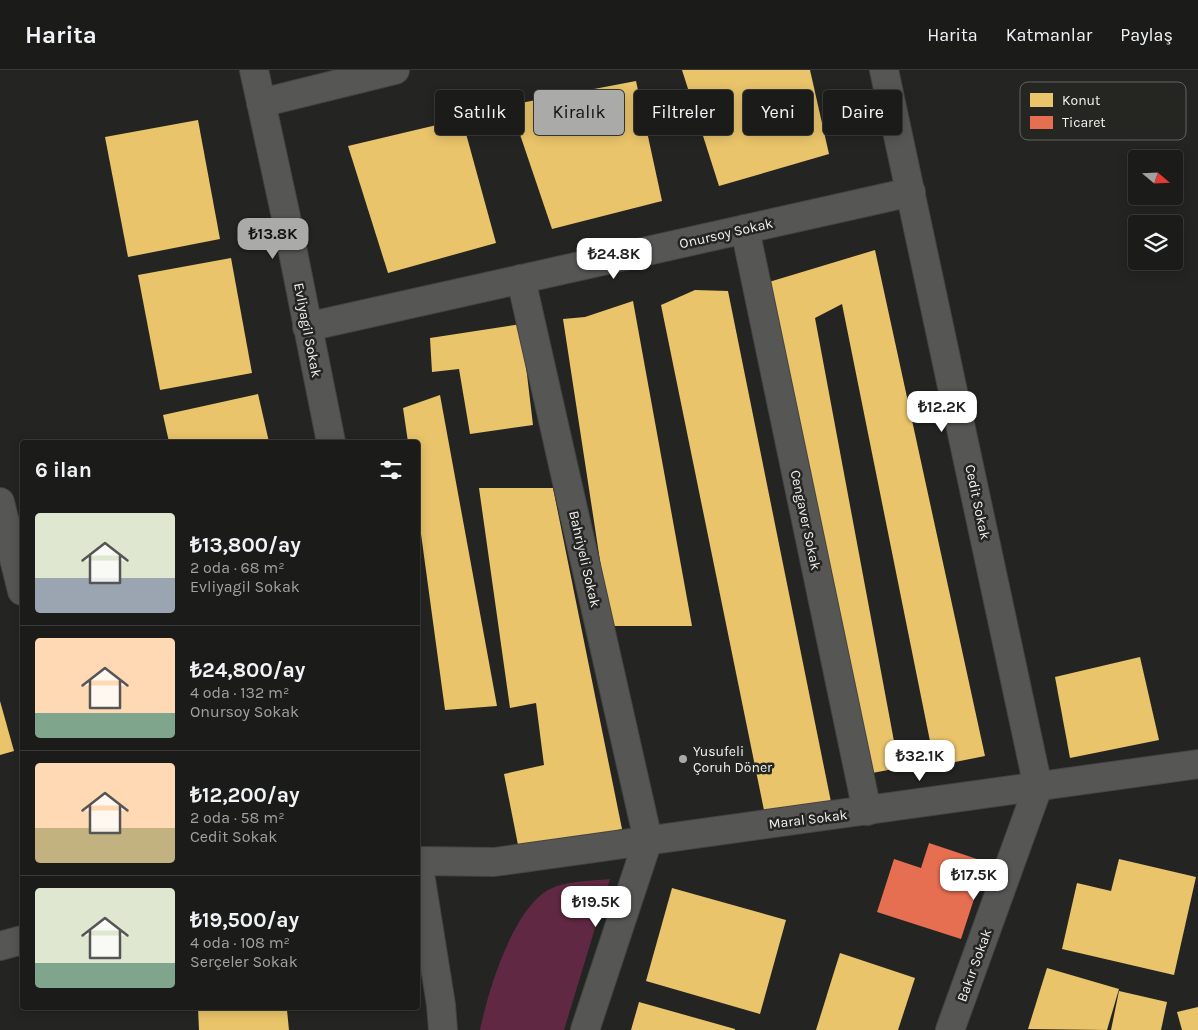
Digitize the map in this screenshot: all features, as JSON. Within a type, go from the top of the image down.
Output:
[{"type":"street","name":"Evliyagil Sokak","points":[[254,70],[286,217],[331,440]]},
{"type":"street","points":[[261,103],[395,70]]},
{"type":"street","name":"Cedit Sokak","points":[[884,70],[1038,787]]},
{"type":"street","name":"Onursoy Sokak","points":[[307,327],[911,192]]},
{"type":"street","name":"Cengaver Sokak","points":[[745,229],[867,811]]},
{"type":"street","name":"Bahriyeli Sokak","points":[[521,279],[648,840]]},
{"type":"street","points":[[0,502],[20,583]]},
{"type":"street","name":"Maral Sokak","points":[[420,861],[494,862],[1198,764]]},
{"type":"street","name":"Bakır Sokak","points":[[950,1030],[1038,787]]},
{"type":"street","points":[[585,1030],[648,840]]},
{"type":"street","points":[[420,874],[441,1005],[442,1030]]},
{"type":"street","points":[[0,946],[20,941]]},
{"type":"shaded area","points":[[610,879],[564,1030],[480,1030],[489,994],[504,952],[525,914],[537,899],[550,889],[563,884]]},
{"type":"building: Konut","points":[[682,70],[810,70],[823,135],[825,135],[829,154],[719,186],[703,135],[733,135],[733,90],[688,90]]},
{"type":"building: Konut","points":[[636,81],[638,90],[634,90],[634,135],[648,135],[662,201],[552,229],[520,135],[524,135],[524,102],[534,100],[534,135],[624,135],[624,90],[589,90]]},
{"type":"building: Konut","points":[[198,120],[220,239],[128,257],[105,137]]},
{"type":"building: Konut","points":[[435,125],[435,135],[466,135],[496,243],[388,273],[348,146]]},
{"type":"building: Konut","points":[[875,250],[985,756],[935,766],[842,304],[815,318],[899,768],[856,776],[769,282]]},
{"type":"building: Konut","points":[[231,258],[252,373],[160,390],[138,275]]},
{"type":"building: Konut","points":[[695,290],[728,291],[831,802],[766,820],[661,305]]},
{"type":"building: Konut","points":[[633,301],[692,626],[610,626],[563,319],[585,317]]},
{"type":"building: Konut","points":[[521,324],[533,425],[470,434],[459,369],[432,372],[430,338]]},
{"type":"building: Konut","points":[[258,394],[269,440],[169,440],[163,415]]},
{"type":"building: Konut","points":[[440,395],[497,706],[445,710],[420,527],[420,440],[408,440],[403,408]]},
{"type":"building: Konut","points":[[479,488],[553,488],[622,829],[520,855],[504,774],[544,765],[536,703],[510,708]]},
{"type":"building: Konut","points":[[1140,657],[1159,740],[1070,758],[1055,677]]},
{"type":"building: Konut","points":[[0,701],[14,751],[0,755]]},
{"type":"building: Konut","points":[[1119,859],[1196,877],[1174,975],[1062,949],[1077,883],[1111,891]]},
{"type":"building: Konut","points":[[672,888],[786,920],[760,1014],[646,981]]},
{"type":"building: Konut","points":[[840,953],[915,978],[898,1030],[816,1030]]},
{"type":"building: Konut","points":[[1047,968],[1119,989],[1107,1030],[1028,1029]]},
{"type":"building: Konut","points":[[1119,991],[1167,1002],[1161,1030],[1111,1030]]},
{"type":"building: Konut","points":[[639,1002],[735,1029],[735,1030],[631,1030]]},
{"type":"building: Konut","points":[[1198,1007],[1198,1030],[1182,1030],[1177,1012]]},
{"type":"building: Konut","points":[[198,1010],[287,1010],[289,1030],[199,1030]]},
{"type":"building: Ticaret","points":[[929,843],[986,862],[961,939],[877,912],[894,859],[921,868]]},
{"type":"place","name":"Yusufeli Çoruh Döner","points":[[683,759]]}]
